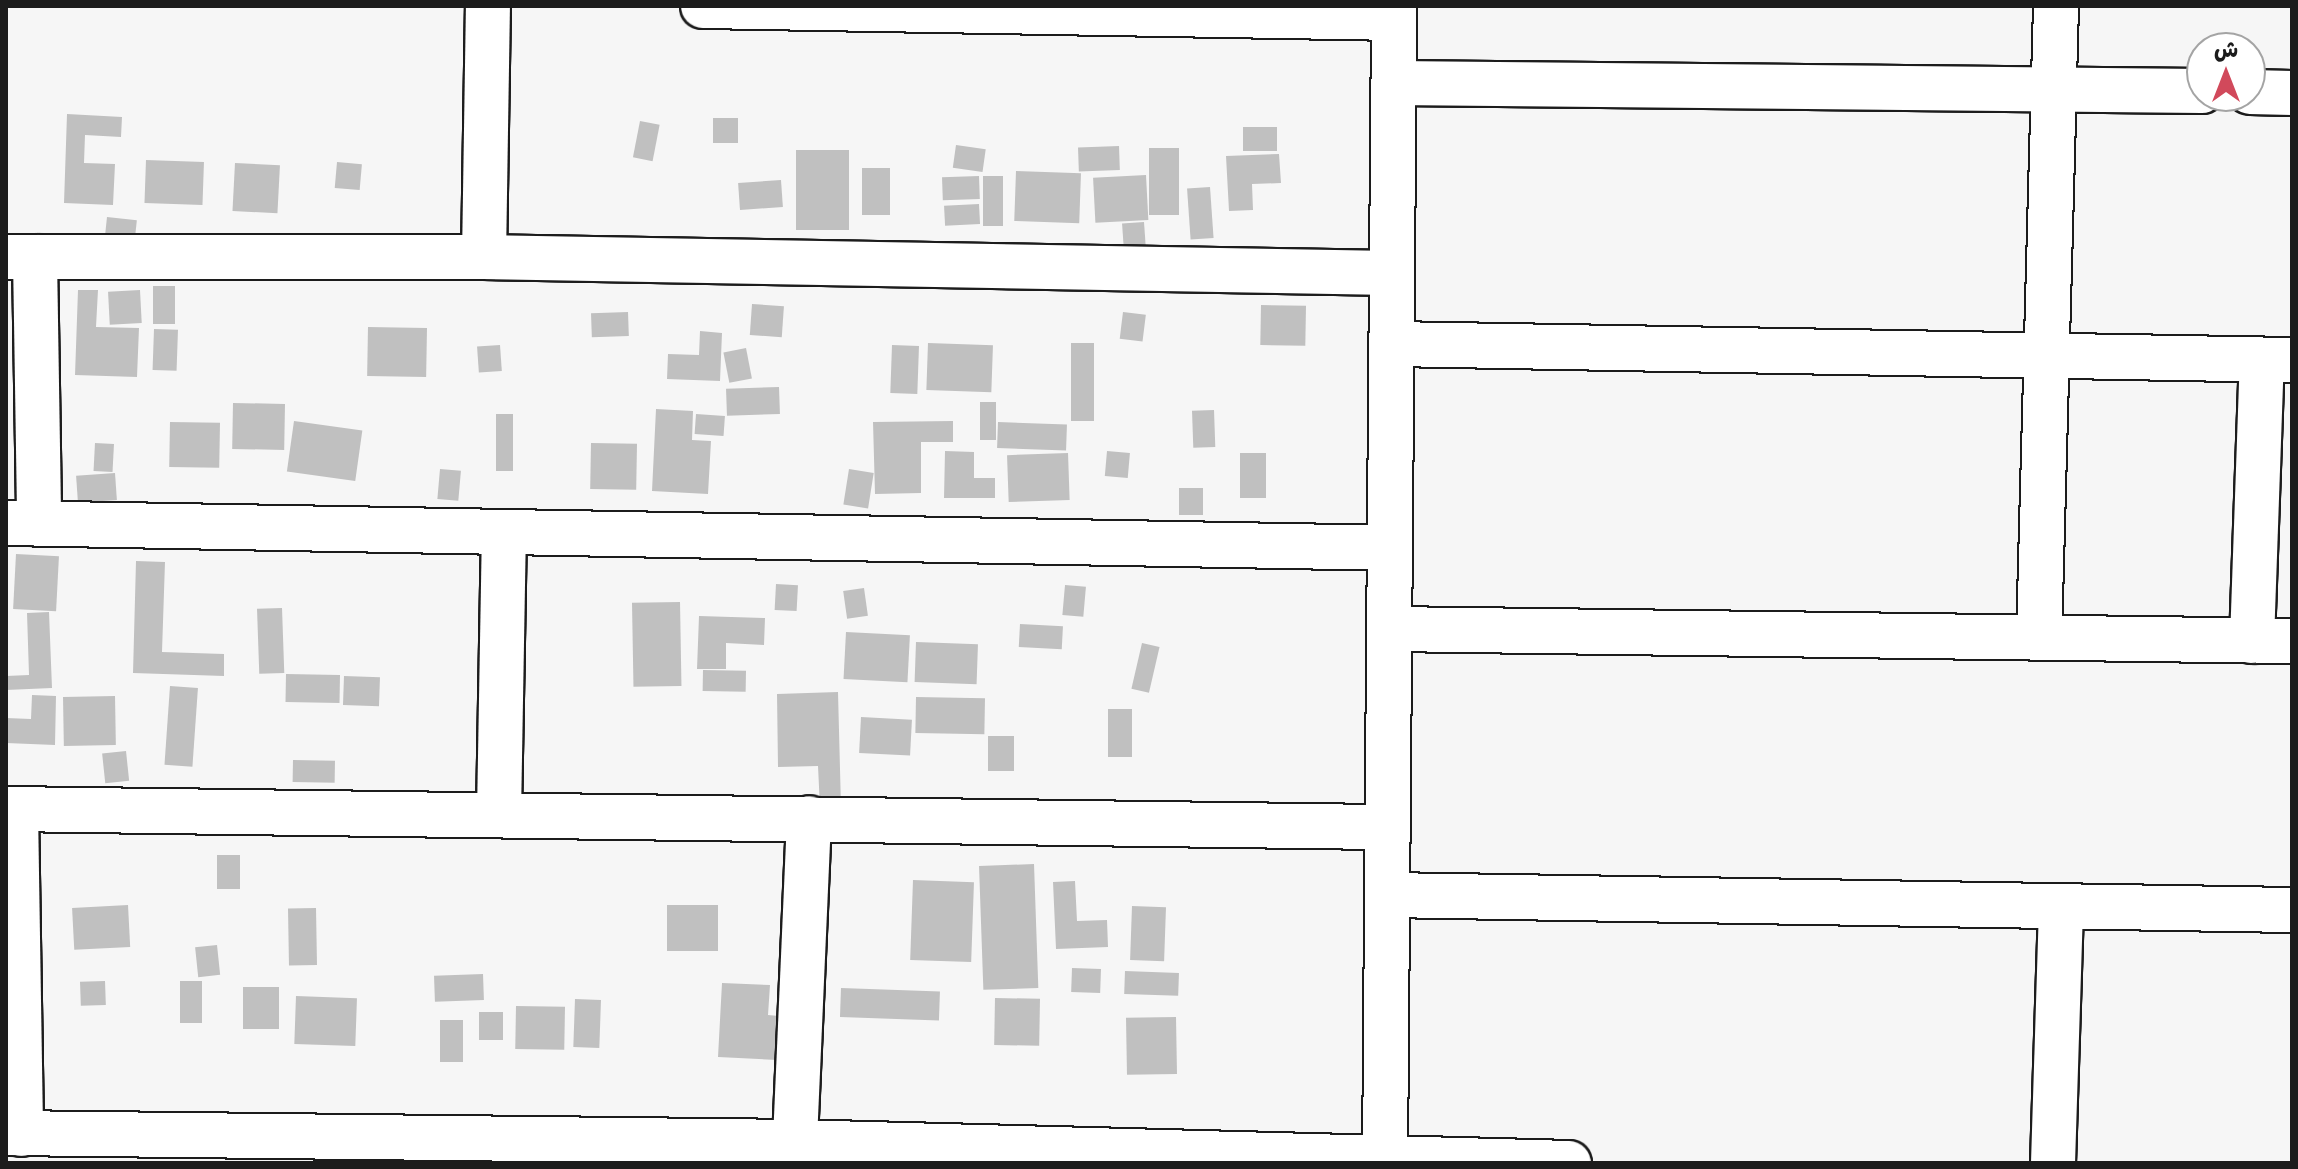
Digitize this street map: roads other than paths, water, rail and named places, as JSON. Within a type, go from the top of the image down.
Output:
[{"type":"street","points":[[484,257],[488,6]]},
{"type":"street","points":[[703,6],[1394,12],[1385,1160]]},
{"type":"street","points":[[2039,638],[2049,356],[2056,6]]},
{"type":"street","points":[[1394,83],[2186,91]]},
{"type":"street","points":[[2266,92],[2292,93]]},
{"type":"street","points":[[1390,548],[504,535],[23,524],[20,257],[484,257],[1392,273]]},
{"type":"street","points":[[1389,629],[2272,641],[2277,360],[1392,344]]},
{"type":"street","points":[[499,814],[504,535]]},
{"type":"street","points":[[1388,827],[11,810],[13,1134],[794,1152],[1569,1163]]},
{"type":"street","points":[[794,1152],[809,818]]},
{"type":"street","points":[[1387,895],[2292,910]]},
{"type":"street","points":[[2053,1163],[2061,907]]}]
